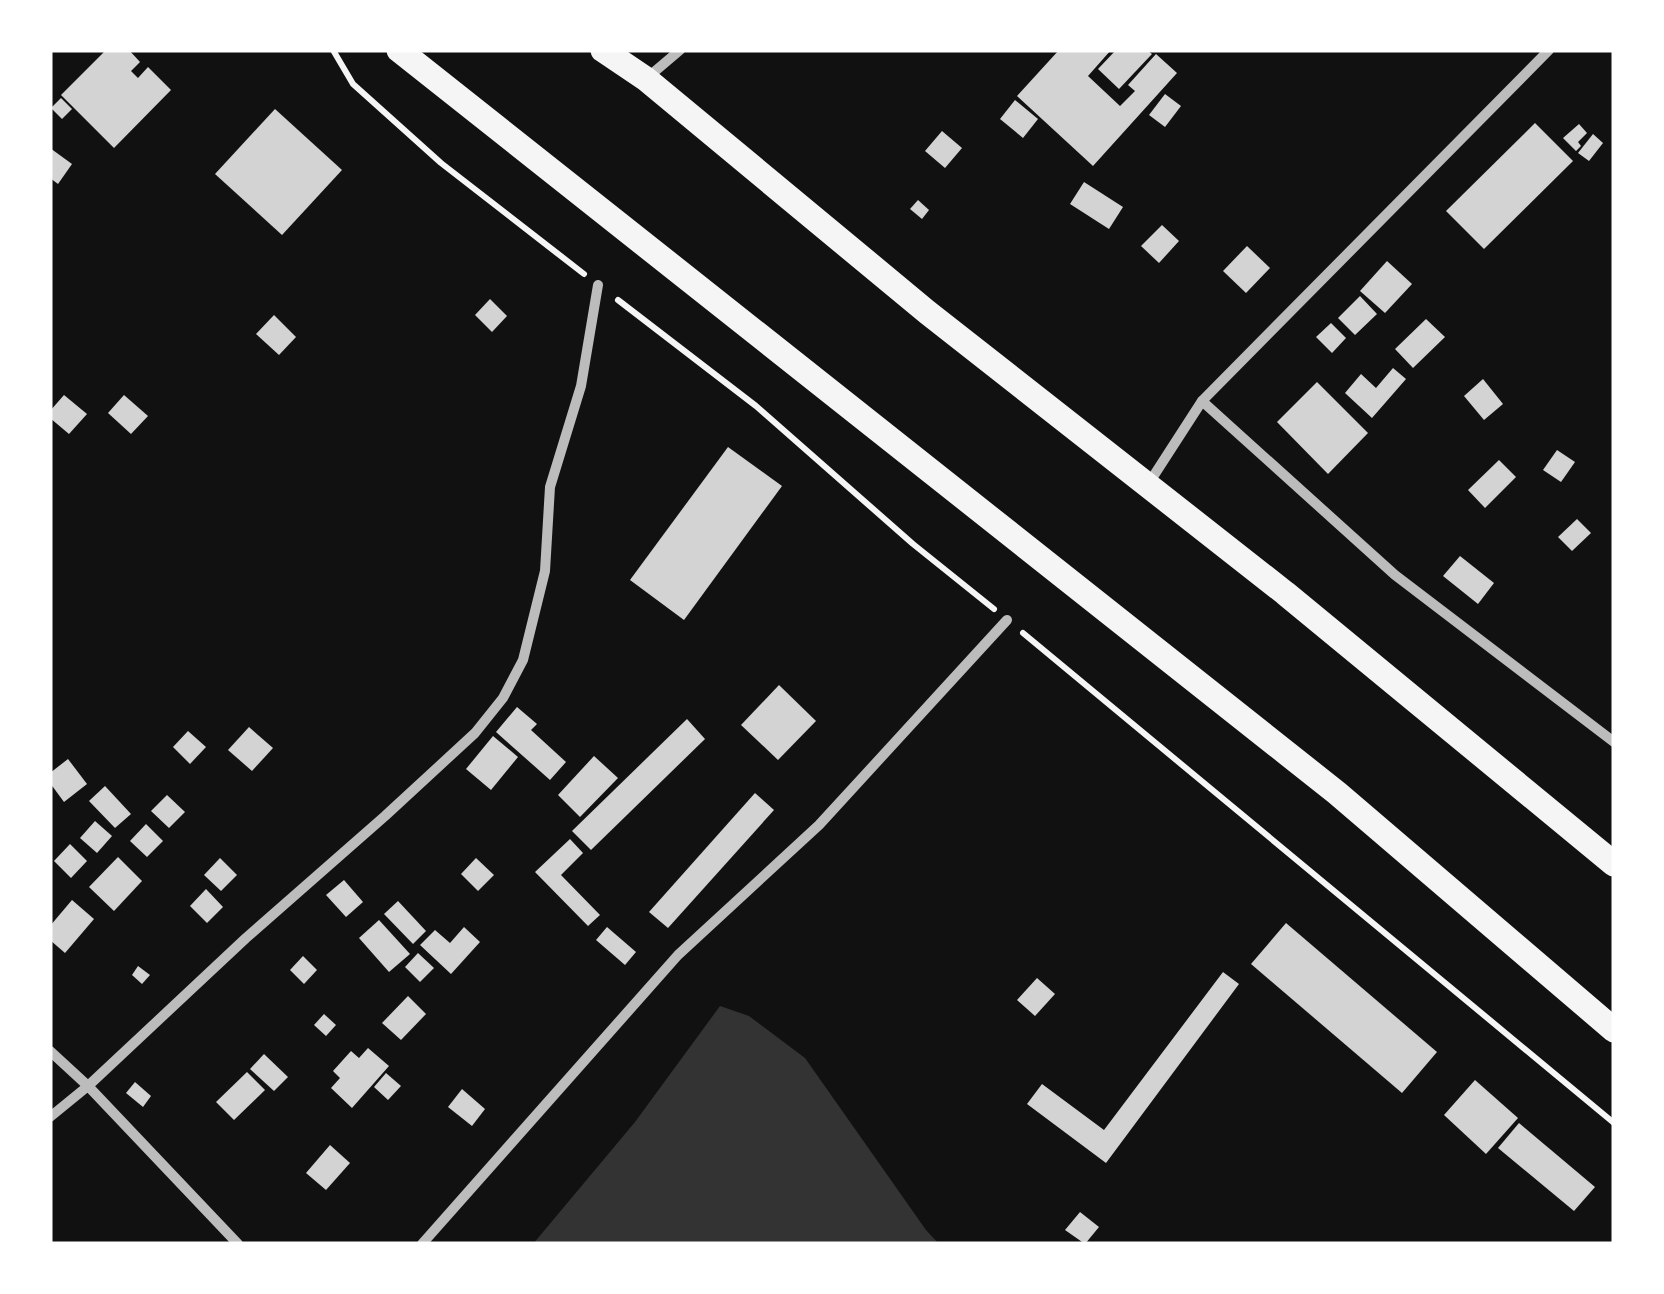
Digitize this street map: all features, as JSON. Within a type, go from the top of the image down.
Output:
[{"type":"highway","points":[[399,50],[1337,793],[1614,1030]]},
{"type":"highway","points":[[603,50],[646,79],[927,312],[1148,484],[1614,864]]},
{"type":"street","points":[[646,79],[680,50]]},
{"type":"street","points":[[1148,484],[1202,401],[1549,50]]},
{"type":"street","points":[[50,1117],[475,733],[503,698],[522,660],[545,571],[550,487],[581,386],[598,284]]},
{"type":"street","points":[[1202,401],[1395,575],[1614,742]]},
{"type":"street","points":[[422,1244],[678,955],[819,825],[1007,620]]},
{"type":"street","points":[[50,1051],[238,1244]]},
{"type":"path","points":[[333,50],[353,84],[441,163],[756,406],[913,544],[1614,1124]]},
{"type":"shaded area","points":[[720,1006],[749,1016],[805,1058],[939,1244],[533,1244],[635,1122]]},
{"type":"building","points":[[106,50],[129,50],[140,62],[131,71],[138,78],[148,67],[171,90],[114,148],[61,95]]},
{"type":"building","points":[[1059,50],[1111,50],[1088,76],[1120,106],[1135,91],[1128,85],[1156,54],[1177,73],[1093,166],[1017,96]]},
{"type":"building","points":[[1116,50],[1147,50],[1152,54],[1119,89],[1098,69]]},
{"type":"building","points":[[1165,94],[1181,106],[1165,127],[1149,115]]},
{"type":"building","points":[[61,98],[72,109],[62,119],[51,108]]},
{"type":"building","points":[[1015,100],[1038,119],[1023,138],[1000,119]]},
{"type":"building","points":[[275,109],[342,170],[282,235],[215,174]]},
{"type":"building","points":[[1535,123],[1573,161],[1484,249],[1446,211]]},
{"type":"building","points":[[1579,124],[1587,133],[1576,151],[1563,138]]},
{"type":"building","points":[[942,131],[962,148],[945,168],[925,151]]},
{"type":"building","points":[[1593,134],[1603,143],[1589,161],[1578,153]]},
{"type":"building","points":[[50,148],[72,164],[58,184],[50,178]]},
{"type":"building","points":[[1084,182],[1123,207],[1109,229],[1070,204]]},
{"type":"building","points":[[918,200],[929,210],[922,219],[910,209]]},
{"type":"building","points":[[1162,225],[1179,241],[1159,263],[1141,246]]},
{"type":"building","points":[[1247,246],[1270,268],[1246,293],[1223,271]]},
{"type":"building","points":[[1387,261],[1412,284],[1385,313],[1360,291]]},
{"type":"building","points":[[1360,296],[1377,314],[1355,335],[1338,318]]},
{"type":"building","points":[[490,299],[507,316],[492,332],[475,315]]},
{"type":"building","points":[[274,315],[296,337],[279,355],[256,334]]},
{"type":"building","points":[[1426,319],[1445,337],[1413,368],[1395,349]]},
{"type":"building","points":[[1331,323],[1346,338],[1332,353],[1316,337]]},
{"type":"building","points":[[1393,368],[1406,379],[1372,418],[1345,393],[1361,374],[1376,388]]},
{"type":"building","points":[[1483,379],[1503,404],[1484,420],[1464,396]]},
{"type":"building","points":[[1317,382],[1368,433],[1328,474],[1277,422]]},
{"type":"building","points":[[64,395],[87,414],[69,434],[50,418],[50,411]]},
{"type":"building","points":[[124,395],[148,416],[131,434],[108,413]]},
{"type":"building","points":[[728,447],[782,486],[684,620],[630,580]]},
{"type":"building","points":[[1557,450],[1575,462],[1561,482],[1543,470]]},
{"type":"building","points":[[1499,460],[1516,477],[1485,508],[1468,490]]},
{"type":"building","points":[[1577,519],[1591,533],[1572,551],[1558,537]]},
{"type":"building","points":[[1460,556],[1494,583],[1478,604],[1443,576]]},
{"type":"building","points":[[779,685],[816,721],[778,760],[741,725]]},
{"type":"building","points":[[517,707],[537,724],[531,730],[566,762],[550,780],[496,732]]},
{"type":"building","points":[[687,719],[705,739],[591,850],[572,831]]},
{"type":"building","points":[[249,727],[273,748],[252,771],[228,750]]},
{"type":"building","points":[[188,731],[206,747],[190,764],[173,747]]},
{"type":"building","points":[[493,736],[518,757],[491,790],[466,769]]},
{"type":"building","points":[[594,756],[618,778],[580,817],[558,795]]},
{"type":"building","points":[[68,759],[87,784],[64,802],[50,783],[50,773]]},
{"type":"building","points":[[105,786],[131,814],[115,828],[89,801]]},
{"type":"building","points":[[755,793],[774,810],[668,928],[649,912]]},
{"type":"building","points":[[167,795],[185,812],[169,828],[151,811]]},
{"type":"building","points":[[95,821],[112,836],[97,853],[80,838]]},
{"type":"building","points":[[146,824],[163,841],[147,857],[130,841]]},
{"type":"building","points":[[570,839],[583,853],[561,875],[600,915],[588,926],[535,872]]},
{"type":"building","points":[[70,844],[87,861],[71,878],[54,861]]},
{"type":"building","points":[[118,857],[142,881],[114,911],[89,887]]},
{"type":"building","points":[[220,858],[237,875],[221,891],[204,875]]},
{"type":"building","points":[[476,858],[494,875],[478,891],[461,874]]},
{"type":"building","points":[[344,880],[363,902],[346,917],[326,895]]},
{"type":"building","points":[[206,889],[223,907],[207,923],[190,906]]},
{"type":"building","points":[[72,900],[94,919],[65,953],[50,940],[50,926]]},
{"type":"building","points":[[398,901],[426,931],[413,944],[384,914]]},
{"type":"building","points":[[379,920],[410,954],[389,972],[359,938]]},
{"type":"building","points":[[1286,923],[1437,1052],[1402,1093],[1251,964]]},
{"type":"building","points":[[464,927],[480,942],[451,974],[420,945],[435,930],[450,943]]},
{"type":"building","points":[[607,927],[636,952],[625,965],[596,940]]},
{"type":"building","points":[[418,953],[434,968],[420,982],[405,967]]},
{"type":"building","points":[[303,956],[317,970],[304,984],[290,970]]},
{"type":"building","points":[[138,966],[150,975],[142,984],[132,975]]},
{"type":"building","points":[[1223,972],[1239,984],[1106,1163],[1027,1104],[1042,1084],[1104,1130]]},
{"type":"building","points":[[1037,978],[1055,994],[1035,1016],[1017,1000]]},
{"type":"building","points":[[408,996],[426,1014],[401,1040],[382,1023]]},
{"type":"building","points":[[324,1014],[336,1025],[326,1036],[314,1025]]},
{"type":"building","points":[[368,1048],[389,1066],[352,1108],[331,1088],[340,1078],[333,1071],[351,1051],[359,1058]]},
{"type":"building","points":[[264,1054],[288,1077],[274,1091],[250,1069]]},
{"type":"building","points":[[247,1072],[265,1090],[234,1120],[216,1102]]},
{"type":"building","points":[[386,1073],[401,1086],[388,1100],[374,1087]]},
{"type":"building","points":[[1475,1080],[1518,1118],[1486,1154],[1444,1115]]},
{"type":"building","points":[[135,1082],[151,1096],[143,1107],[126,1093]]},
{"type":"building","points":[[462,1089],[485,1109],[472,1126],[448,1107]]},
{"type":"building","points":[[1519,1123],[1595,1187],[1574,1211],[1498,1148]]},
{"type":"building","points":[[330,1145],[350,1163],[326,1190],[306,1173]]},
{"type":"building","points":[[1080,1212],[1099,1227],[1085,1244],[1065,1230]]}]
